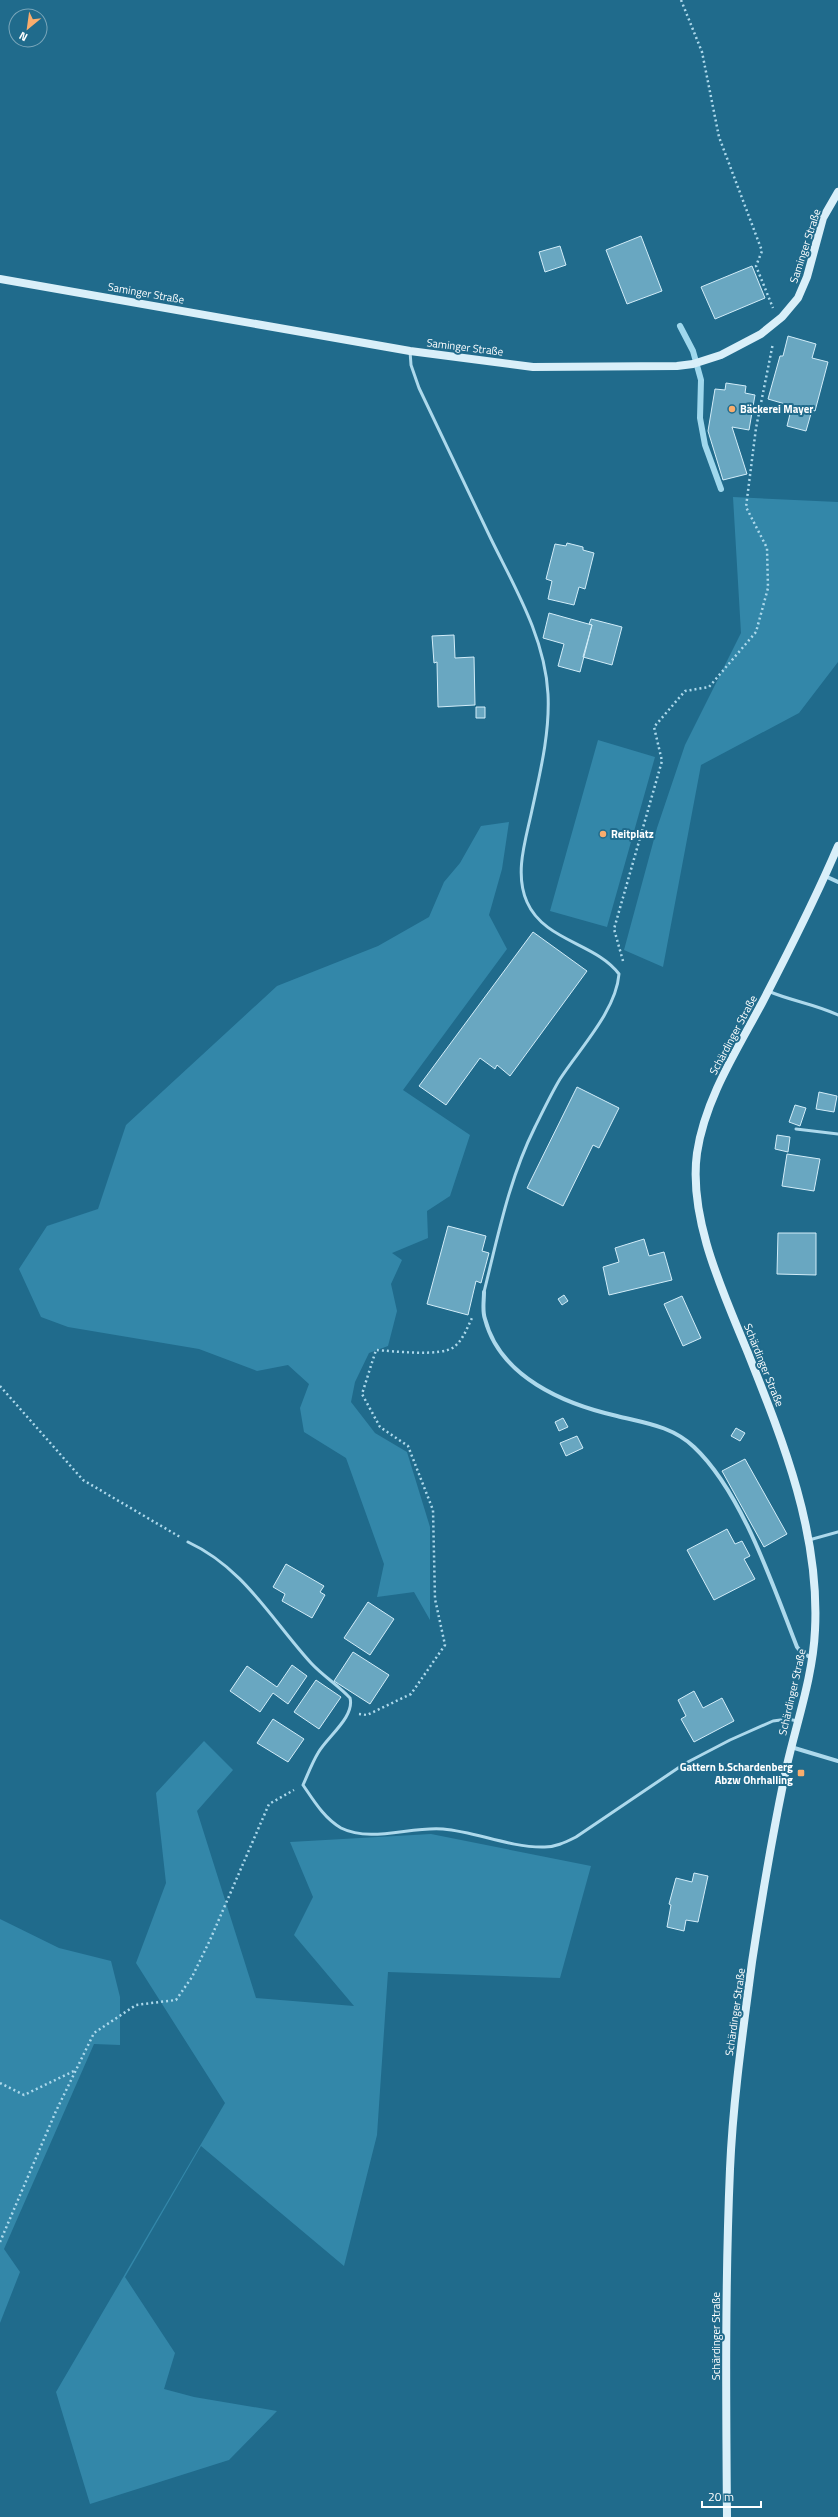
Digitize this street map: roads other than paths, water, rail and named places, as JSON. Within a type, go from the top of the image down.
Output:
[{"type":"main road","name":"Saminger Straße","points":[[0,279],[410,351],[533,367],[676,366],[710,359],[742,346],[778,320],[798,298],[807,278],[823,218],[838,192]]},
{"type":"main road","name":"Schärdinger Straße","points":[[727,2517],[728,2253],[730,2167],[736,2086],[774,1823],[813,1659],[815,1595],[808,1540],[793,1471],[710,1251],[695,1186],[697,1152],[705,1119],[721,1081],[768,991],[825,876],[838,846]]},
{"type":"street","points":[[825,876],[838,882]]},
{"type":"street","points":[[484,1292],[484,1318],[491,1338],[505,1359],[524,1376],[546,1390],[586,1408],[660,1426],[678,1434],[694,1447],[713,1469],[730,1495],[763,1559],[797,1647],[802,1653],[813,1659]]},
{"type":"street","points":[[791,1747],[838,1761]]},
{"type":"lane","points":[[410,351],[411,365],[419,388],[530,618],[545,671],[548,695],[546,734],[522,862],[522,888],[534,915],[552,931],[612,965],[619,974],[618,989],[609,1007],[560,1079],[534,1129],[510,1187],[484,1292]]},
{"type":"lane","points":[[768,991],[784,998],[824,1008],[838,1015]]},
{"type":"lane","points":[[796,1129],[838,1134]]},
{"type":"lane","points":[[808,1540],[838,1532]]},
{"type":"lane","points":[[188,1542],[219,1559],[238,1575],[312,1664],[350,1698],[352,1703],[349,1712],[319,1752],[303,1785],[330,1820],[342,1828],[355,1832],[370,1834],[443,1829],[522,1847],[544,1848],[576,1837],[678,1768],[730,1740],[773,1721],[788,1719],[798,1722]]},
{"type":"waterway","points":[[680,326],[693,351],[701,380],[700,418],[705,445],[721,489]]},
{"type":"place","name":"Bäckerei Mayer","points":[[732,409]]},
{"type":"place","name":"Reitplatz","points":[[603,834]]},
{"type":"place","name":"Gattern b.Schardenberg Abzw Ohrhalling","points":[[801,1773]]}]
